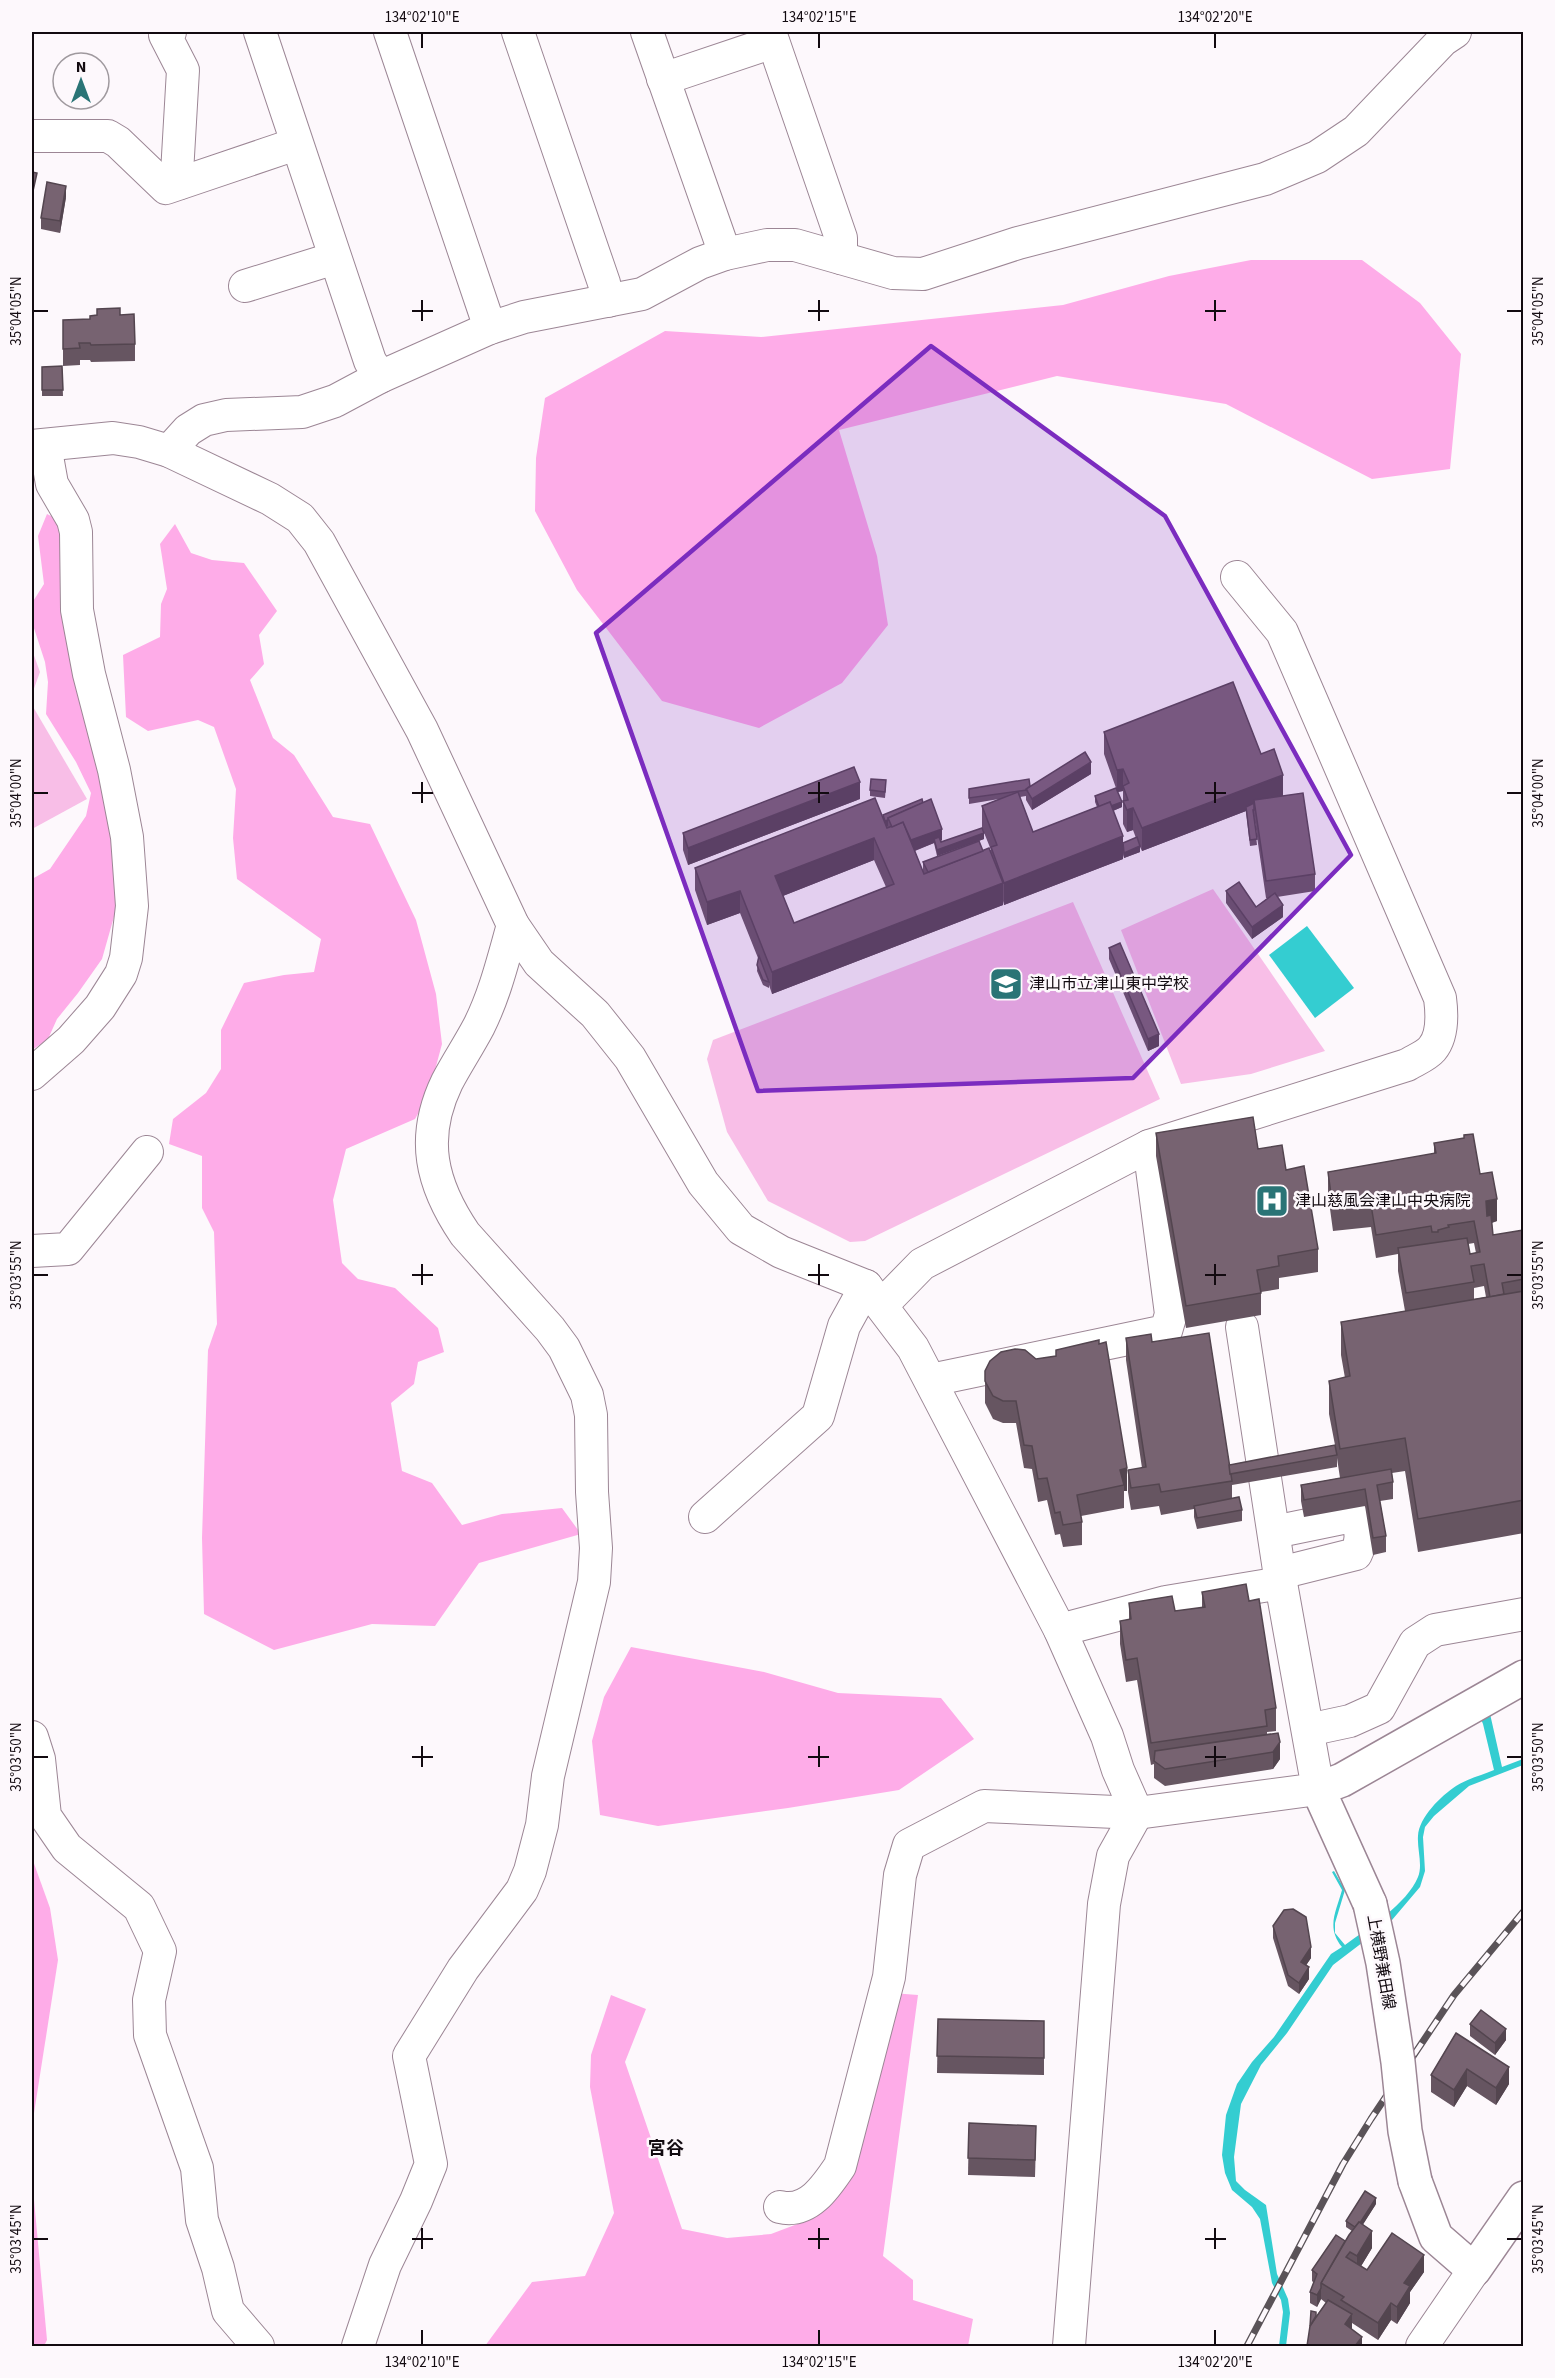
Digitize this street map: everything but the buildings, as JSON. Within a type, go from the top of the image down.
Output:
[{"type":"main road","points":[[1318,1789],[1342,1780],[1524,1677]]},
{"type":"main road","name":"上横野兼田線","points":[[1318,1789],[1357,1870],[1370,1904],[1383,1963],[1398,2062],[1405,2131],[1415,2181],[1436,2237],[1474,2270]]},
{"type":"main road","points":[[1474,2270],[1524,2198]]},
{"type":"street","points":[[170,32],[165,35],[183,70],[177,173],[180,183]]},
{"type":"street","points":[[260,32],[370,361],[380,377]]},
{"type":"street","points":[[390,32],[490,328]]},
{"type":"street","points":[[518,32],[604,283],[608,301]]},
{"type":"street","points":[[647,32],[725,254]]},
{"type":"street","points":[[169,451],[188,430],[204,420],[225,415],[302,412],[334,401],[380,377],[490,328],[524,317],[642,294],[700,263],[725,254],[767,245],[795,245],[894,273],[923,274],[1018,243],[1265,179],[1317,157],[1356,131],[1443,40],[1455,32]]},
{"type":"street","points":[[663,79],[772,37],[841,238],[841,258]]},
{"type":"street","points":[[32,136],[108,136],[118,142],[166,188],[296,144]]},
{"type":"street","points":[[245,286],[335,258]]},
{"type":"street","points":[[32,1074],[71,1040],[100,1007],[121,974],[126,958],[132,906],[127,837],[114,770],[89,674],[77,610],[74,520],[52,484],[38,445],[113,438],[139,442],[169,451],[270,499],[300,518],[319,542],[422,730],[513,925],[539,963],[595,1014],[630,1058],[703,1183],[741,1229],[780,1252],[874,1295],[914,1348],[1060,1630],[1107,1736],[1118,1770],[1137,1813]]},
{"type":"street","points":[[705,1517],[818,1416],[844,1326],[874,1295],[922,1264],[1149,1146],[1407,1065],[1432,1049],[1439,1034],[1442,1016],[1440,998],[1282,632],[1237,577]]},
{"type":"street","points":[[358,2346],[385,2265],[431,2164],[409,2056],[463,1969],[522,1890],[530,1871],[542,1825],[548,1776],[594,1582],[596,1548],[592,1492],[591,1415],[587,1395],[564,1348],[550,1329],[505,1276],[465,1234],[453,1216],[433,1167],[430,1148],[438,1103],[479,1026],[500,977],[513,925]]},
{"type":"street","points":[[931,1380],[1166,1331],[1171,1314],[1149,1146]]},
{"type":"street","points":[[32,1251],[68,1249],[147,1152]]},
{"type":"street","points":[[780,2207],[791,2210],[804,2205],[824,2190],[840,2166],[889,1977],[900,1875],[909,1845],[984,1806],[1137,1813],[1318,1789],[1281,1578],[1242,1327]]},
{"type":"street","points":[[1060,1630],[1166,1602],[1281,1578],[1356,1554],[1362,1542],[1357,1521],[1352,1516],[1274,1532]]},
{"type":"street","points":[[1308,1730],[1350,1721],[1379,1708],[1414,1643],[1435,1630],[1524,1614]]},
{"type":"street","points":[[32,1737],[39,1759],[45,1816],[67,1848],[139,1907],[160,1951],[149,2000],[150,2035],[197,2169],[202,2220],[218,2268],[228,2311],[258,2346]]},
{"type":"street","points":[[1070,2346],[1104,1904],[1113,1856],[1137,1813]]},
{"type":"street","points":[[1422,2346],[1474,2270]]},
{"type":"highlighted area","points":[[931,346],[1165,516],[1351,855],[1133,1078],[758,1091],[596,633]]},
{"type":"shaded area","points":[[1251,260],[1362,260],[1420,303],[1461,354],[1450,469],[1372,479],[1226,404],[1057,376],[839,430],[877,556],[888,625],[842,683],[759,728],[662,701],[577,590],[535,511],[536,458],[545,398],[665,331],[761,337],[1063,305],[1169,276]]},
{"type":"shaded area","points":[[47,514],[63,522],[121,892],[102,959],[57,1019],[48,1039],[32,1050],[32,879],[50,869],[86,816],[91,793],[76,762],[46,714],[48,682],[45,662],[32,622],[32,603],[44,584],[38,536]]},
{"type":"shaded area","points":[[175,524],[191,553],[212,560],[244,563],[277,611],[259,635],[264,664],[250,680],[273,738],[294,755],[333,817],[370,824],[416,920],[436,994],[442,1044],[428,1096],[415,1119],[346,1149],[333,1200],[342,1263],[358,1279],[395,1288],[438,1328],[444,1352],[418,1362],[414,1384],[391,1403],[402,1471],[432,1483],[462,1525],[502,1514],[562,1508],[581,1534],[479,1563],[435,1626],[372,1624],[274,1650],[204,1614],[202,1538],[208,1350],[217,1324],[214,1232],[202,1208],[202,1156],[169,1144],[173,1119],[206,1093],[221,1069],[221,1030],[244,983],[314,972],[321,939],[237,879],[233,838],[236,789],[214,727],[198,720],[148,731],[126,717],[123,655],[160,637],[161,604],[167,589],[160,544]]},
{"type":"shaded area","points":[[32,650],[40,672],[32,694]]},
{"type":"shaded area","points":[[32,705],[87,799],[32,829]]},
{"type":"shaded area","points":[[1213,889],[1325,1051],[1251,1074],[1181,1084],[1121,930]]},
{"type":"shaded area","points":[[1073,902],[1160,1099],[865,1241],[850,1242],[768,1201],[727,1132],[707,1059],[713,1040]]},
{"type":"shaded area","points":[[631,1647],[764,1672],[838,1693],[941,1698],[974,1739],[899,1790],[658,1826],[600,1815],[592,1741],[604,1697]]},
{"type":"shaded area","points":[[32,1858],[50,1908],[58,1960],[32,2126]]},
{"type":"shaded area","points":[[892,1993],[918,1995],[883,2256],[913,2280],[913,2300],[973,2319],[968,2346],[485,2346],[532,2282],[585,2276],[614,2213],[590,2087],[591,2055],[611,1995],[646,2009],[625,2062],[682,2229],[727,2238],[771,2234],[808,2220],[835,2194]]},
{"type":"shaded area","points":[[32,2178],[47,2340],[44,2346],[32,2346]]},
{"type":"water","points":[[1307,926],[1354,988],[1315,1018],[1269,955]]},
{"type":"water","points":[[1486,1696],[1502,1767],[1523,1759],[1523,1765],[1469,1786],[1434,1816],[1425,1827],[1423,1837],[1425,1871],[1420,1887],[1392,1920],[1333,1965],[1287,2033],[1261,2065],[1241,2104],[1234,2157],[1236,2181],[1266,2205],[1277,2274],[1288,2299],[1290,2313],[1286,2346],[1279,2346],[1283,2312],[1281,2300],[1272,2283],[1260,2219],[1252,2207],[1232,2190],[1225,2173],[1222,2155],[1226,2115],[1237,2084],[1252,2062],[1274,2037],[1331,1954],[1342,1947],[1334,1933],[1333,1926],[1342,1890],[1332,1872],[1334,1871],[1345,1890],[1335,1923],[1335,1933],[1345,1945],[1386,1915],[1413,1887],[1420,1867],[1419,1829],[1432,1808],[1456,1786],[1494,1770],[1483,1724],[1473,1700]]},
{"type":"railway","points":[[1247,2346],[1343,2164],[1371,2119],[1454,1995],[1524,1911]]},
{"type":"place","name":"津山市立津山東中学校","points":[[1006,984]]},
{"type":"place","name":"津山慈風会津山中央病院","points":[[1272,1201]]},
{"type":"district","name":"宮谷","points":[[666,2148]]}]
